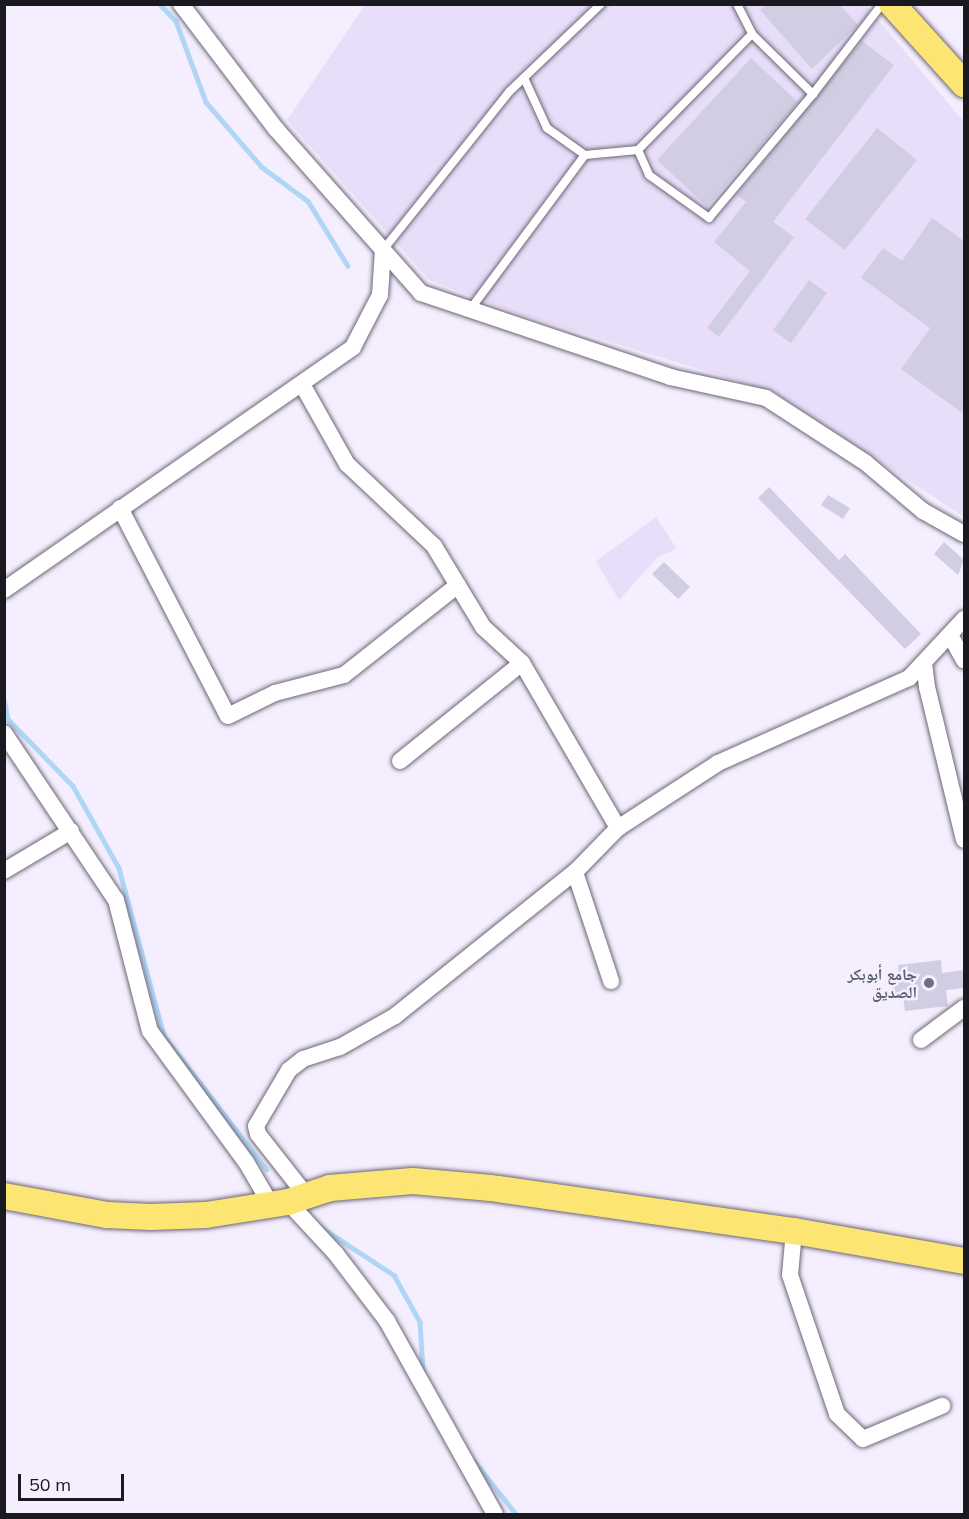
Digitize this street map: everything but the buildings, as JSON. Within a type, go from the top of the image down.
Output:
[{"type":"main road","points":[[892,4],[964,84]]},
{"type":"main road","points":[[915,4],[964,58]]},
{"type":"main road","points":[[4,1196],[107,1215],[151,1217],[206,1215],[372,1182],[413,1181],[491,1188],[794,1231],[964,1261]]},
{"type":"street","points":[[181,4],[276,129],[421,293],[468,311],[670,377],[766,398],[866,463],[923,511],[964,534]]},
{"type":"street","points":[[4,590],[120,508],[303,386],[353,347],[380,295],[383,250]]},
{"type":"street","points":[[303,386],[348,464],[434,546],[483,627],[522,663],[618,828]]},
{"type":"street","points":[[120,508],[228,716],[275,693],[344,675],[458,585]]},
{"type":"street","points":[[288,1199],[258,1134],[258,1117],[273,1099],[279,1082],[303,1059],[340,1047],[395,1016],[575,872],[618,828],[718,763],[909,678],[964,619]]},
{"type":"street","points":[[950,635],[964,660]]},
{"type":"street","points":[[400,761],[522,663]]},
{"type":"street","points":[[924,663],[927,687],[964,835]]},
{"type":"street","points":[[4,733],[116,900],[150,1031],[246,1162],[288,1199],[336,1254],[387,1321],[495,1515]]},
{"type":"street","points":[[4,871],[71,831]]},
{"type":"street","points":[[575,872],[611,981]]},
{"type":"street","points":[[921,1040],[964,1008]]},
{"type":"street","points":[[794,1231],[790,1275],[837,1414],[863,1439],[942,1406]]},
{"type":"lane","points":[[383,250],[524,78],[601,4]]},
{"type":"lane","points":[[737,4],[752,34],[813,94]]},
{"type":"lane","points":[[638,150],[649,175],[709,218],[813,94],[882,4]]},
{"type":"lane","points":[[524,78],[548,128],[585,155],[638,150],[752,34]]},
{"type":"lane","points":[[468,311],[585,155]]},
{"type":"shaded area","points":[[365,5],[866,5],[964,122],[964,517],[774,392],[516,313],[429,280],[287,120]]},
{"type":"shaded area","points":[[656,517],[677,549],[658,557],[619,600],[596,561]]},
{"type":"waterway","points":[[160,4],[176,21],[206,102],[262,167],[308,201],[348,266]]},
{"type":"waterway","points":[[4,699],[8,719],[73,786],[119,868],[164,1036],[266,1169]]},
{"type":"waterway","points":[[319,1226],[394,1275],[420,1322],[423,1371]]},
{"type":"waterway","points":[[474,1461],[516,1514]]},
{"type":"place","name":"جامع أبوبكر الصديق","points":[[929,983]]}]
